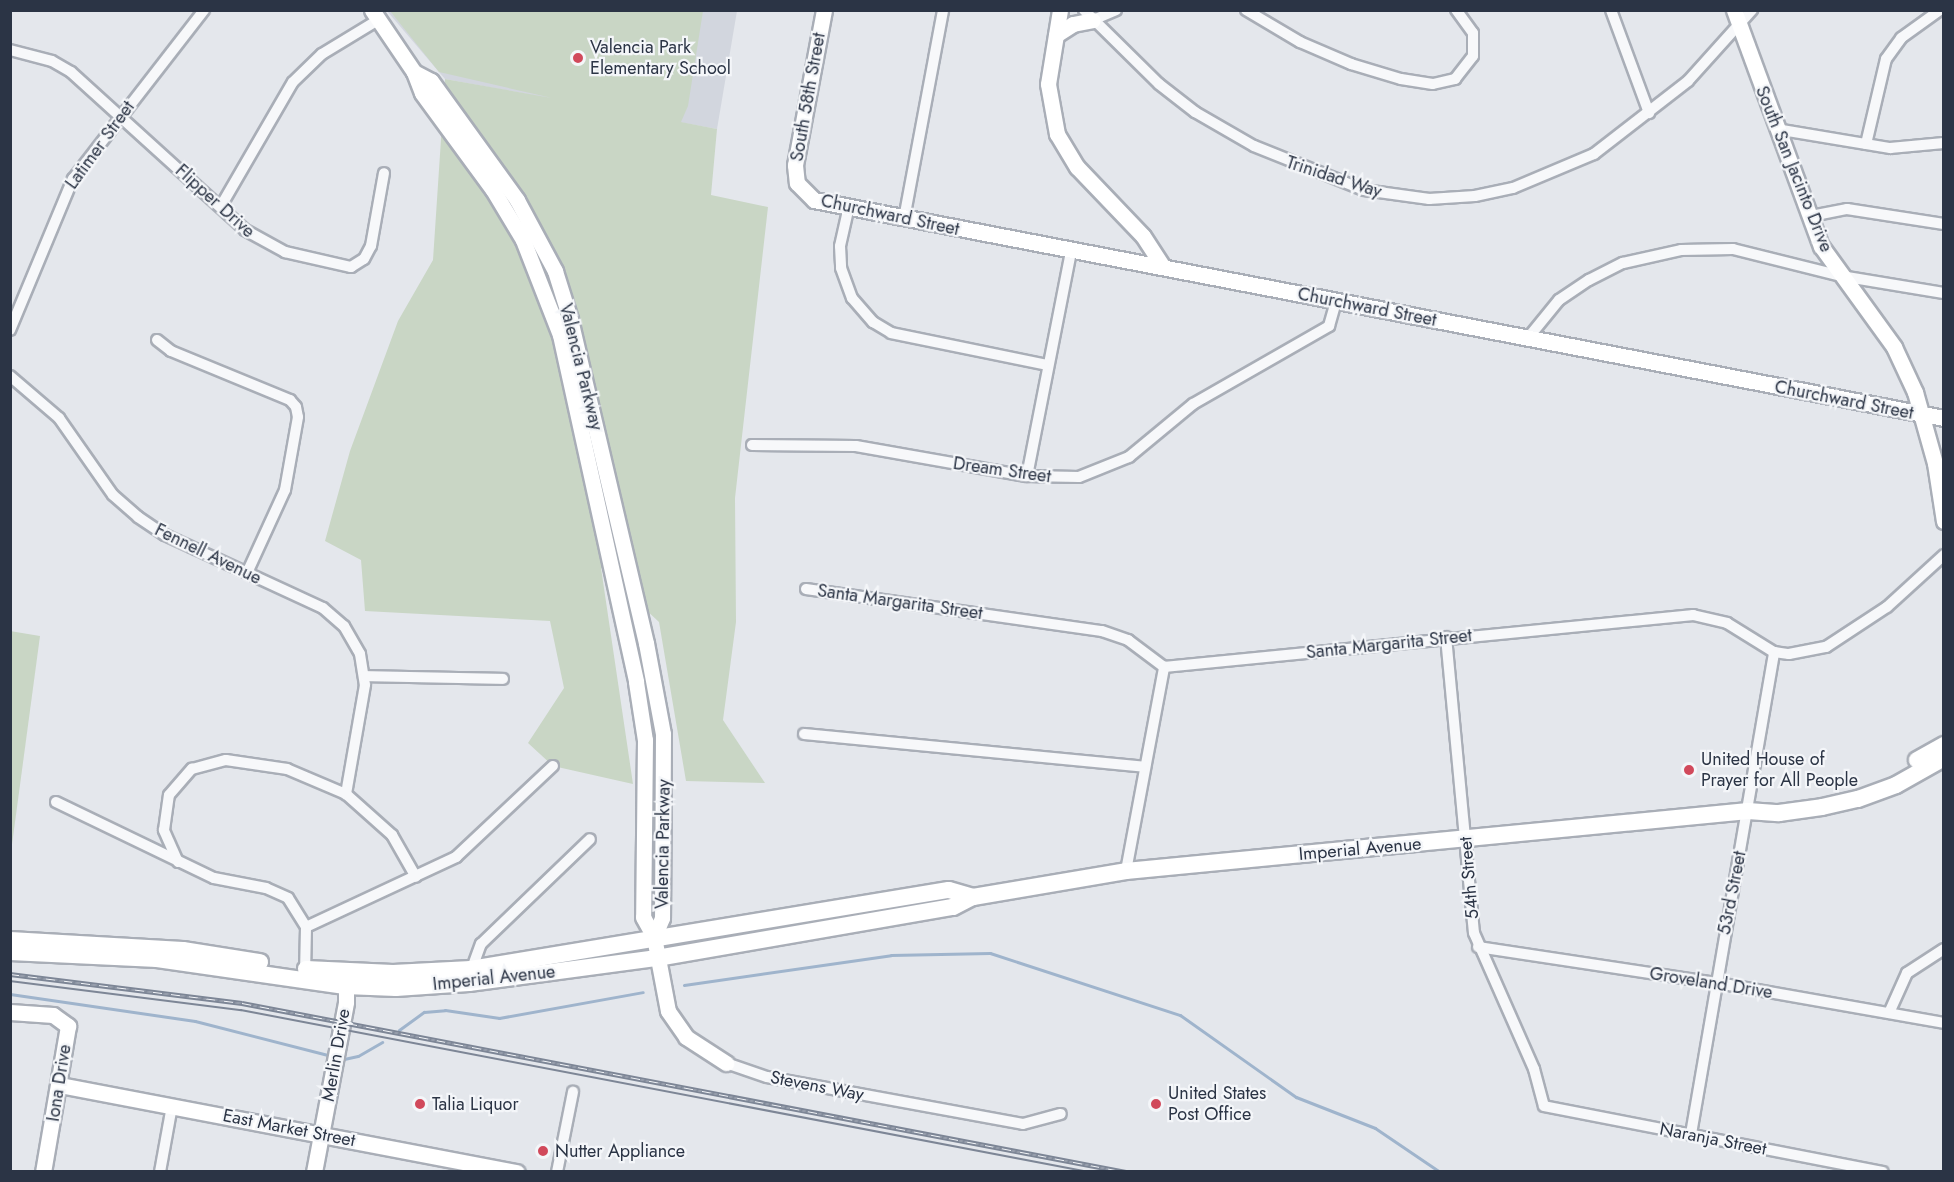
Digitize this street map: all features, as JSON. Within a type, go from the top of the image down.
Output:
[{"type":"main road","name":"Imperial Avenue","points":[[470,976],[657,958],[953,907],[973,897],[1126,871],[1749,811],[1856,791],[1944,745]]},
{"type":"main road","name":"Imperial Avenue","points":[[1749,811],[1779,813],[1858,799],[1944,758]]},
{"type":"main road","name":"Imperial Avenue","points":[[10,952],[158,959],[346,979],[396,988],[470,976],[654,937],[949,890],[973,897]]},
{"type":"main road","name":"Imperial Avenue","points":[[10,940],[183,950],[305,975]]},
{"type":"street","name":"Latimer Street","points":[[10,330],[61,201],[120,115],[204,10]]},
{"type":"street","name":"South 58th Street","points":[[797,183],[795,165],[824,10]]},
{"type":"street","points":[[904,219],[943,10]]},
{"type":"street","points":[[1060,10],[1048,97],[1063,146],[1077,167],[1143,236],[1163,267]]},
{"type":"street","points":[[1056,35],[1088,15],[1116,10]]},
{"type":"street","points":[[1246,10],[1300,42],[1351,64],[1401,80],[1433,84],[1455,79],[1473,56],[1473,33],[1456,10]]},
{"type":"street","points":[[1611,10],[1649,113]]},
{"type":"street","name":"Trinidad Way","points":[[1088,15],[1159,84],[1195,112],[1277,158],[1379,194],[1443,199],[1513,188],[1594,154],[1688,81],[1737,17],[1752,10]]},
{"type":"street","points":[[1866,144],[1886,59],[1901,38],[1940,10]]},
{"type":"street","points":[[221,206],[293,82],[322,54],[375,16]]},
{"type":"street","name":"Valencia Parkway","points":[[375,16],[414,72],[431,81],[517,200],[555,271],[570,319],[646,643],[663,734],[662,918],[654,937]]},
{"type":"street","name":"South San Jacinto Drive","points":[[1737,17],[1776,129],[1821,246],[1894,347],[1915,392],[1918,414],[1935,463],[1944,521]]},
{"type":"street","name":"Flipper Drive","points":[[10,50],[52,61],[72,72],[264,243],[285,252],[351,267],[364,259],[370,246],[384,173]]},
{"type":"street","points":[[1776,129],[1890,148],[1944,143]]},
{"type":"street","name":"Churchward Street","points":[[797,183],[814,200],[904,219],[1944,418]]},
{"type":"street","points":[[849,206],[840,246],[841,268],[852,298],[873,322],[891,333],[1047,365]]},
{"type":"street","points":[[1811,216],[1847,209],[1944,224]]},
{"type":"street","points":[[1528,338],[1559,300],[1574,290],[1623,263],[1681,250],[1733,249],[1841,276],[1944,293]]},
{"type":"street","points":[[1027,477],[1071,251]]},
{"type":"street","name":"Dream Street","points":[[752,445],[856,446],[1027,477],[1079,477],[1129,457],[1193,404],[1329,326],[1336,302]]},
{"type":"street","points":[[157,340],[171,351],[290,400],[297,406],[298,417],[285,490],[247,573]]},
{"type":"street","name":"Fennell Avenue","points":[[10,376],[59,418],[113,495],[138,517],[165,535],[323,608],[349,633],[365,676]]},
{"type":"street","points":[[1774,652],[1801,652],[1826,647],[1887,607],[1944,555]]},
{"type":"street","name":"Santa Margarita Street","points":[[807,589],[1102,631],[1128,640],[1164,668],[1446,637],[1693,615],[1727,623],[1774,652]]},
{"type":"street","name":"54th Street","points":[[1446,637],[1478,947],[1534,1069],[1544,1106]]},
{"type":"street","name":"53rd Street","points":[[1691,1134],[1714,984],[1749,811],[1774,652]]},
{"type":"street","points":[[1126,871],[1164,668]]},
{"type":"street","points":[[346,794],[364,703],[365,676],[503,679]]},
{"type":"street","points":[[804,734],[1144,767]]},
{"type":"street","points":[[178,862],[165,838],[164,812],[179,780],[200,765],[226,760],[287,769],[346,794],[392,835],[416,877]]},
{"type":"street","points":[[306,927],[456,857],[553,766]]},
{"type":"street","points":[[56,802],[214,878],[281,894],[294,904],[306,927],[305,975]]},
{"type":"street","points":[[470,976],[481,944],[590,839]]},
{"type":"street","name":"Stevens Way","points":[[654,937],[668,1011],[686,1038],[726,1063],[767,1077],[1023,1125],[1061,1114]]},
{"type":"street","name":"Groveland Drive","points":[[1478,947],[1944,1023]]},
{"type":"street","points":[[1889,1013],[1907,973],[1944,949]]},
{"type":"street","name":"Merlin Drive","points":[[314,1172],[346,1002],[346,979]]},
{"type":"street","name":"Iona Drive","points":[[10,1012],[53,1015],[68,1026],[60,1085],[43,1172]]},
{"type":"street","name":"East Market Street","points":[[60,1085],[321,1134],[444,1164],[517,1172]]},
{"type":"street","points":[[557,1172],[573,1092]]},
{"type":"street","points":[[160,1172],[172,1106]]},
{"type":"street","name":"Naranja Street","points":[[1544,1106],[1883,1172]]},
{"type":"shaded area","name":"Valencia Park Elementary School","points":[[387,11],[737,11],[717,129],[445,79]]},
{"type":"green space","points":[[390,11],[703,11],[688,106],[681,122],[717,129],[711,195],[768,207],[735,498],[736,622],[723,720],[765,783],[686,781],[659,622],[601,568],[633,784],[553,766],[528,743],[564,688],[550,621],[365,611],[361,560],[325,541],[350,451],[398,321],[433,260],[445,79],[552,98],[439,72]]},
{"type":"green space","points":[[10,631],[40,636],[11,852],[10,852]]},
{"type":"waterway","points":[[684,985],[891,955],[990,953],[1180,1015],[1296,1097],[1375,1128],[1440,1172]]},
{"type":"waterway","points":[[399,1030],[424,1012],[445,1010],[499,1018],[643,992]]},
{"type":"waterway","points":[[10,994],[195,1021],[327,1055]]},
{"type":"waterway","points":[[344,1059],[358,1056],[382,1042]]},
{"type":"tram line","points":[[10,981],[241,1010],[1089,1172]]},
{"type":"railway","points":[[10,974],[242,1003],[1126,1172]]},
{"type":"place","name":"Valencia Park Elementary School","points":[[578,58]]},
{"type":"place","name":"United House of Prayer for All People","points":[[1689,770]]},
{"type":"place","name":"Talia Liquor","points":[[420,1104]]},
{"type":"place","name":"United States Post Office","points":[[1156,1104]]},
{"type":"place","name":"Nutter Appliance","points":[[543,1151]]}]
